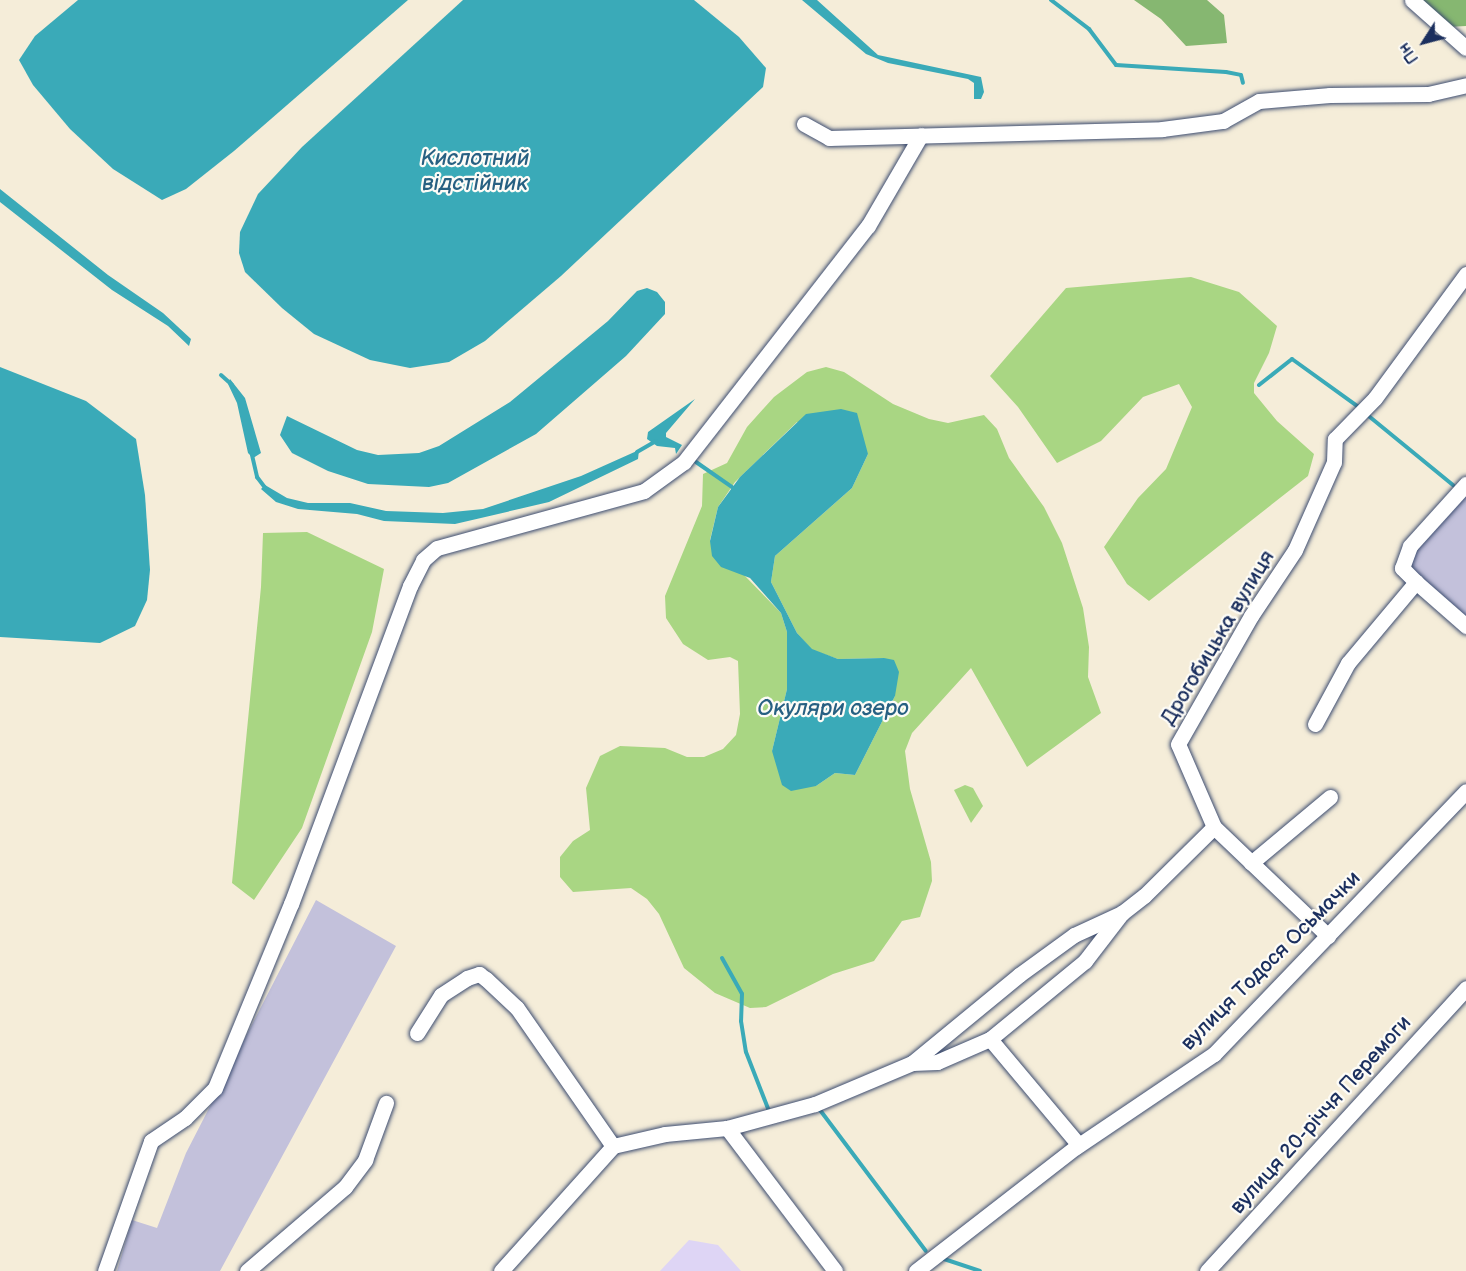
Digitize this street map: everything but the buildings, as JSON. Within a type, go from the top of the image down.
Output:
[{"type":"street","points":[[1412,0],[1466,48]]},
{"type":"street","points":[[804,124],[830,138],[1162,129],[1223,121],[1259,101],[1330,95],[1428,94],[1466,85]]},
{"type":"street","points":[[105,1271],[151,1140],[185,1118],[215,1088],[291,904],[410,586],[423,560],[437,548],[644,491],[684,462],[868,226],[921,135]]},
{"type":"street","name":"Дрогобицька вулиця","points":[[1214,827],[1178,744],[1251,616],[1295,550],[1334,462],[1335,439],[1365,407],[1466,274]]},
{"type":"street","points":[[1466,484],[1403,558],[1402,568],[1466,626]]},
{"type":"street","points":[[1315,724],[1348,663],[1416,582]]},
{"type":"street","name":"вулиця Тодося Осьмачки","points":[[916,1271],[1079,1145],[1214,1054],[1466,791]]},
{"type":"street","points":[[1251,863],[1330,796]]},
{"type":"street","points":[[912,1063],[937,1062],[990,1039],[1085,961],[1122,913],[1214,827],[1328,936]]},
{"type":"street","points":[[501,1271],[613,1146],[665,1134],[728,1128],[815,1104],[912,1063],[1028,968],[1074,935],[1122,913]]},
{"type":"street","points":[[417,1033],[441,995],[467,978],[479,975],[486,979],[517,1008],[613,1146]]},
{"type":"street","name":"вулиця 20-річчя Перемоги","points":[[1207,1271],[1466,988]]},
{"type":"street","points":[[990,1039],[1079,1145]]},
{"type":"street","points":[[247,1271],[345,1187],[364,1160],[386,1103]]},
{"type":"street","points":[[728,1128],[835,1271]]},
{"type":"shaded area","points":[[1466,494],[1466,620],[1404,562]]},
{"type":"shaded area","points":[[316,900],[396,946],[220,1271],[117,1271],[132,1220],[157,1228],[186,1153]]},
{"type":"shaded area","points":[[689,1240],[718,1245],[741,1271],[660,1271]]},
{"type":"green space","points":[[1134,0],[1207,0],[1224,15],[1227,43],[1186,46],[1161,19]]},
{"type":"green space","points":[[1420,0],[1466,0],[1466,26],[1448,27]]},
{"type":"green space","points":[[1191,277],[1239,292],[1277,326],[1269,353],[1254,383],[1254,393],[1277,421],[1314,454],[1308,476],[1149,601],[1127,584],[1104,547],[1138,498],[1166,469],[1192,407],[1179,384],[1143,397],[1101,441],[1057,463],[1018,407],[990,376],[1066,288]]},
{"type":"green space","points":[[826,367],[844,372],[893,404],[929,419],[948,423],[984,415],[997,429],[1009,458],[1044,507],[1062,543],[1083,608],[1089,647],[1088,677],[1101,713],[1027,767],[971,668],[912,733],[905,751],[910,789],[931,862],[932,881],[920,917],[902,921],[874,961],[833,974],[766,1007],[750,1008],[715,993],[684,968],[659,914],[647,899],[631,888],[573,892],[560,877],[560,857],[573,841],[590,830],[586,788],[600,756],[620,746],[665,748],[687,757],[704,757],[723,749],[736,735],[740,714],[738,661],[730,657],[708,660],[683,644],[666,618],[665,596],[702,506],[703,474],[727,463],[747,427],[774,397],[807,372]],"holes":[[[797,422],[868,454],[852,488],[775,556],[771,582],[797,633],[812,650],[838,659],[884,658],[895,696],[855,775],[835,773],[816,786],[772,751],[787,689],[787,632],[781,613],[710,540],[718,507],[735,482]]]},
{"type":"green space","points":[[307,532],[384,569],[372,632],[302,828],[254,900],[232,883],[261,587],[263,533]]},
{"type":"green space","points":[[965,785],[973,788],[983,806],[971,823],[954,790]]},
{"type":"water","points":[[78,0],[408,0],[234,151],[186,189],[162,200],[113,169],[70,129],[33,85],[19,60],[35,36]]},
{"type":"water","name":"Кислотний відстійник","points":[[463,0],[694,0],[739,37],[766,68],[763,87],[561,276],[485,341],[449,362],[410,368],[370,360],[314,334],[282,308],[245,272],[239,253],[240,232],[258,194],[302,147]]},
{"type":"water","points":[[802,0],[817,0],[878,55],[981,77],[984,92],[981,99],[974,99],[974,83],[968,79],[888,63],[866,54]]},
{"type":"water","points":[[0,189],[108,275],[163,313],[191,339],[189,346],[168,326],[112,290],[0,202]]},
{"type":"water","points":[[647,288],[657,292],[665,302],[665,314],[626,356],[536,434],[448,483],[429,487],[368,484],[328,471],[292,453],[280,435],[287,416],[357,450],[378,455],[419,453],[439,446],[510,402],[608,321],[637,291]]},
{"type":"water","points":[[0,367],[86,401],[136,439],[145,495],[150,570],[147,600],[135,626],[100,643],[0,637]]},
{"type":"water","points":[[230,379],[245,398],[261,453],[253,458],[248,453],[237,403],[228,384]]},
{"type":"water","points":[[695,399],[666,433],[666,437],[682,445],[676,454],[675,448],[657,446],[647,439],[648,432]]},
{"type":"water","name":"Окуляри озеро","points":[[841,409],[857,413],[868,454],[852,488],[775,556],[771,582],[797,633],[812,649],[838,659],[884,658],[894,660],[899,672],[895,696],[855,775],[835,773],[816,786],[791,791],[782,785],[772,751],[787,689],[787,632],[781,613],[750,578],[721,567],[712,556],[710,541],[718,507],[740,477],[806,414]]},
{"type":"water","points":[[639,450],[638,459],[549,502],[455,524],[384,521],[357,514],[298,509],[276,502],[261,489],[265,485],[287,498],[308,503],[350,503],[386,511],[443,513],[483,509],[581,476]]},
{"type":"waterway","points":[[1051,0],[1089,29],[1116,65],[1226,72],[1241,75],[1243,83]]},
{"type":"waterway","points":[[1259,385],[1292,359],[1360,408]]},
{"type":"waterway","points":[[221,375],[232,385]]},
{"type":"waterway","points":[[1365,413],[1453,485]]},
{"type":"waterway","points":[[637,452],[656,441]]},
{"type":"waterway","points":[[252,455],[257,477],[266,489]]},
{"type":"waterway","points":[[696,462],[732,487]]},
{"type":"waterway","points":[[722,958],[742,994],[741,1021],[746,1052],[769,1111]]},
{"type":"waterway","points":[[817,1106],[926,1251]]},
{"type":"waterway","points":[[941,1258],[980,1271]]}]
